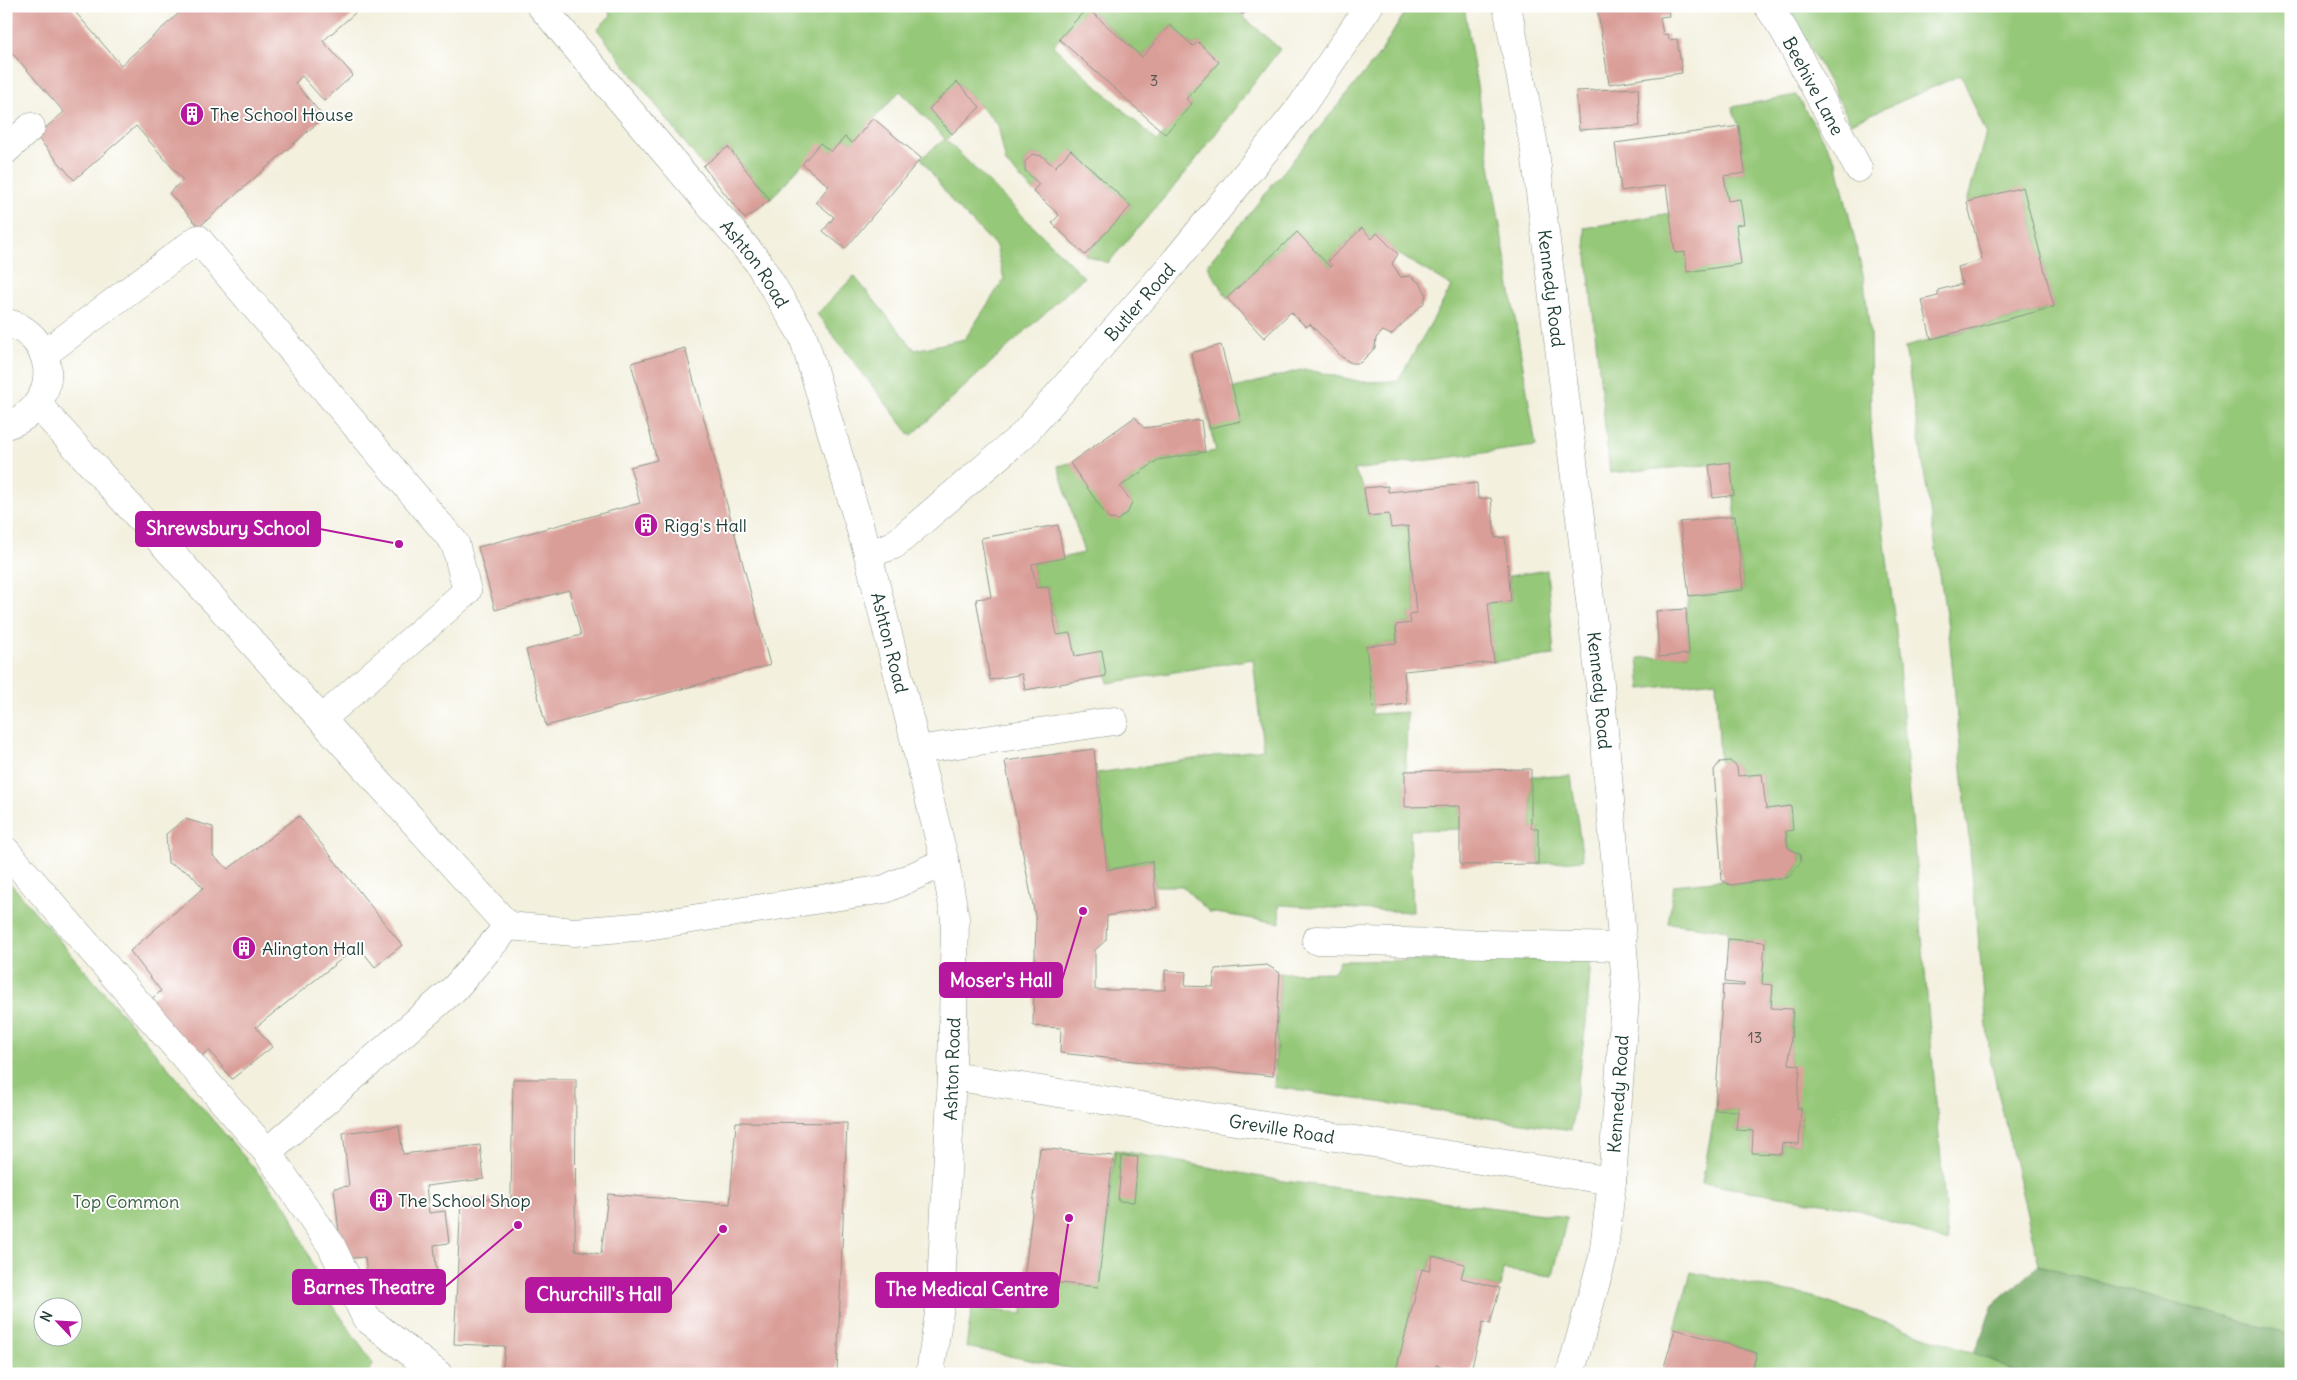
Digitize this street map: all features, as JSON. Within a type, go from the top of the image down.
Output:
[{"type":"street","name":"Ashton Road","points":[[541,6],[758,262],[803,336],[868,554],[945,862],[955,918],[952,1076],[940,1306],[930,1374]]},
{"type":"street","name":"Butler Road","points":[[868,554],[894,545],[1023,435],[1176,260],[1300,108],[1369,6]]},
{"type":"street","name":"Kennedy Road","points":[[1507,6],[1536,151],[1599,673],[1626,985],[1612,1181],[1603,1257],[1570,1374]]},
{"type":"street","name":"Beehive Lane","points":[[1768,6],[1784,30],[1858,168]]},
{"type":"street","points":[[6,150],[31,127]]},
{"type":"street","points":[[44,354],[198,239],[455,543],[467,591],[322,719]]},
{"type":"street","points":[[6,323],[27,332],[44,354],[48,372],[46,390],[38,405],[25,417],[6,425]]},
{"type":"street","points":[[38,405],[508,926],[574,932],[647,926],[885,889],[945,862]]},
{"type":"street","points":[[917,750],[1114,721]]},
{"type":"street","points":[[6,851],[266,1152],[331,1245],[366,1318],[438,1374]]},
{"type":"street","points":[[266,1152],[455,988],[508,926]]},
{"type":"street","points":[[1316,940],[1622,948]]},
{"type":"street","name":"Greville Road","points":[[952,1076],[1612,1181]]},
{"type":"green space","points":[[604,6],[1231,6],[1280,49],[1188,170],[1108,263],[1085,255],[1131,206],[1072,150],[1055,167],[1042,156],[1032,154],[1025,162],[1025,171],[1039,184],[1033,191],[1006,163],[998,125],[957,82],[929,109],[952,134],[946,140],[1084,277],[911,436],[817,314],[854,276],[915,350],[965,339],[1004,279],[996,246],[954,204],[921,158],[945,139],[900,91],[852,143],[845,137],[831,152],[802,164],[770,200],[728,147],[703,166],[597,29],[611,15]],"holes":[[[1088,8],[1142,57],[1170,25],[1193,46],[1198,42],[1219,62],[1186,99],[1192,104],[1157,141],[1053,46]]]},
{"type":"green space","points":[[1409,6],[1464,6],[1536,446],[1354,470],[1364,488],[1368,516],[1389,514],[1391,528],[1408,526],[1416,613],[1409,614],[1411,623],[1396,625],[1397,643],[1367,646],[1373,708],[1371,714],[1407,712],[1405,807],[1460,806],[1460,829],[1410,830],[1413,912],[1279,905],[1280,923],[1209,912],[1182,886],[1155,886],[1152,861],[1107,870],[1097,773],[1263,749],[1253,659],[1108,683],[1102,652],[1075,656],[1070,633],[1057,635],[1048,587],[1036,588],[1032,564],[1084,553],[1058,466],[1070,463],[1132,502],[1120,487],[1158,460],[1216,451],[1202,397],[1304,369],[1362,382],[1398,381],[1452,286],[1398,254],[1377,233],[1372,239],[1361,228],[1328,261],[1332,266],[1330,267],[1296,232],[1227,298],[1207,265],[1379,55]]},
{"type":"green space","points":[[1788,6],[2291,6],[2291,1335],[2039,1265],[1990,1058],[1949,634],[1905,347],[2054,307],[2023,188],[1967,202],[1986,133],[1961,75],[1851,123]]},
{"type":"green space","points":[[1796,95],[1836,161],[1864,279],[1870,334],[1871,431],[1896,631],[1948,1242],[1858,1209],[1702,1183],[1715,1110],[1738,1111],[1736,1130],[1753,1131],[1752,1153],[1781,1154],[1782,1143],[1799,1144],[1801,1108],[1797,1108],[1789,1064],[1793,1010],[1771,1008],[1773,985],[1762,984],[1765,942],[1728,939],[1728,930],[1668,923],[1674,885],[1722,880],[1730,885],[1789,878],[1801,862],[1800,854],[1788,848],[1786,831],[1793,829],[1791,806],[1766,809],[1762,774],[1738,776],[1737,767],[1730,761],[1720,762],[1716,681],[1641,689],[1638,658],[1689,654],[1686,609],[1689,596],[1743,590],[1730,463],[1610,473],[1584,228],[1670,213],[1685,252],[1688,271],[1741,264],[1736,225],[1744,224],[1740,200],[1728,201],[1724,176],[1745,173],[1739,126],[1732,107]]},
{"type":"green space","points":[[1547,570],[1554,655],[1494,662],[1488,603],[1511,601],[1509,576]]},
{"type":"green space","points":[[1531,776],[1571,776],[1583,860],[1538,864],[1538,828],[1531,828]]},
{"type":"green space","name":"Top Common","points":[[6,878],[288,1208],[326,1295],[373,1364],[369,1374],[6,1374]]},
{"type":"green space","points":[[1591,959],[1586,1024],[1571,1130],[1274,1087],[1280,973],[1334,972],[1340,961]]},
{"type":"green space","points":[[1115,1150],[1283,1181],[1567,1217],[1553,1276],[1503,1270],[1500,1288],[1461,1278],[1464,1264],[1433,1256],[1429,1271],[1422,1269],[1395,1374],[1077,1374],[1077,1370],[966,1347],[972,1307],[1023,1314],[1024,1279],[1098,1287]]},
{"type":"green space","points":[[2039,1265],[2291,1335],[2291,1374],[2023,1374],[1974,1353],[1993,1305]]},
{"type":"green space","points":[[1691,1272],[1809,1296],[1974,1353],[2023,1374],[1751,1374],[1757,1353],[1675,1329]]},
{"type":"building","name":"The School House","points":[[11,6],[70,6],[121,65],[187,6],[363,6],[323,41],[353,75],[324,101],[302,76],[295,83],[324,117],[199,227],[169,193],[183,180],[136,126],[74,180],[36,136],[64,112],[6,46],[6,11]]},
{"type":"building","points":[[1231,6],[1250,6],[1243,15]]},
{"type":"building","points":[[1597,6],[1672,6],[1668,8],[1669,16],[1660,17],[1663,35],[1668,34],[1669,40],[1677,39],[1682,73],[1609,84]]},
{"type":"building","points":[[1087,8],[1142,57],[1170,25],[1193,46],[1198,42],[1219,62],[1186,99],[1192,104],[1165,134],[1059,39]]},
{"type":"building","points":[[957,82],[980,107],[952,134],[929,109]]},
{"type":"building","points":[[1638,88],[1640,126],[1579,130],[1576,91]]},
{"type":"building","points":[[873,118],[921,158],[845,249],[823,231],[834,217],[816,202],[829,186],[802,164],[820,143],[831,152],[845,137],[852,143]]},
{"type":"building","points":[[1739,126],[1745,173],[1724,176],[1728,201],[1740,199],[1744,224],[1736,225],[1741,264],[1687,272],[1685,252],[1675,253],[1666,185],[1621,191],[1615,143]]},
{"type":"building","points":[[728,147],[770,200],[745,219],[703,166]]},
{"type":"building","points":[[1071,150],[1131,206],[1085,255],[1052,223],[1059,215],[1033,191],[1039,184],[1025,171],[1025,162],[1032,154],[1042,156],[1055,167]]},
{"type":"building","points":[[2023,187],[2054,307],[1931,339],[1922,300],[1938,296],[1938,290],[1962,284],[1958,267],[1982,260],[1967,202]]},
{"type":"building","points":[[1362,228],[1372,239],[1377,233],[1398,254],[1392,264],[1401,277],[1410,276],[1421,284],[1426,294],[1424,303],[1391,335],[1383,331],[1376,338],[1375,348],[1360,363],[1351,363],[1342,357],[1310,324],[1306,327],[1291,312],[1264,338],[1227,298],[1297,232],[1330,267],[1332,266],[1328,261]]},
{"type":"building","points":[[1221,345],[1241,421],[1210,428],[1191,353]]},
{"type":"building","name":"Rigg's Hall","points":[[685,348],[770,665],[546,726],[526,650],[581,635],[569,590],[495,610],[478,547],[640,503],[630,467],[657,460],[631,363]]},
{"type":"building","points":[[1135,417],[1144,428],[1201,420],[1205,452],[1158,460],[1120,487],[1132,502],[1128,512],[1118,520],[1109,519],[1070,463]]},
{"type":"building","points":[[1730,462],[1734,495],[1713,498],[1709,465]]},
{"type":"building","points":[[1477,483],[1478,499],[1491,498],[1495,538],[1505,537],[1511,601],[1488,603],[1494,662],[1404,671],[1407,704],[1373,708],[1366,646],[1397,643],[1396,625],[1411,623],[1409,614],[1416,613],[1408,526],[1391,528],[1389,514],[1368,516],[1364,488],[1388,486],[1388,492]]},
{"type":"building","points":[[1735,516],[1743,590],[1689,596],[1680,522]]},
{"type":"building","points":[[1058,525],[1064,558],[1032,564],[1036,588],[1048,587],[1057,635],[1070,633],[1075,656],[1102,651],[1106,676],[1025,690],[1022,674],[990,680],[976,599],[991,597],[981,538]]},
{"type":"building","points":[[1686,609],[1689,654],[1659,657],[1656,611]]},
{"type":"building","points":[[1094,749],[1107,870],[1152,861],[1157,907],[1107,916],[1106,940],[1095,950],[1095,990],[1165,990],[1165,970],[1186,972],[1185,986],[1213,987],[1215,969],[1267,965],[1280,973],[1273,1076],[1060,1053],[1061,1028],[1033,1026],[1036,921],[1005,761]]},
{"type":"building","points":[[1730,761],[1737,767],[1738,776],[1762,774],[1766,809],[1791,806],[1793,830],[1786,831],[1788,848],[1800,854],[1801,862],[1789,877],[1730,885],[1722,880],[1714,770],[1720,762]]},
{"type":"building","points":[[1531,769],[1531,828],[1538,828],[1538,864],[1460,865],[1460,806],[1405,807],[1405,771]]},
{"type":"building","name":"Alington Hall","points":[[299,816],[402,945],[375,967],[358,946],[256,1027],[272,1047],[232,1079],[209,1050],[196,1061],[149,1001],[161,991],[130,951],[203,888],[190,873],[168,863],[166,834],[185,819],[213,827],[213,856],[228,869]]},
{"type":"building","points":[[1728,939],[1765,942],[1762,984],[1773,985],[1771,1008],[1793,1009],[1789,1064],[1800,1065],[1797,1108],[1801,1108],[1799,1144],[1782,1143],[1781,1154],[1752,1153],[1753,1131],[1736,1130],[1738,1111],[1715,1110],[1723,985],[1744,986],[1744,984],[1725,982]]},
{"type":"building","points":[[513,1079],[576,1079],[575,1250],[601,1254],[608,1194],[730,1204],[736,1122],[847,1123],[837,1374],[502,1374],[505,1346],[454,1344],[461,1199],[511,1198]]},
{"type":"building","name":"The School Shop","points":[[399,1126],[403,1154],[480,1145],[484,1179],[426,1186],[429,1213],[445,1211],[449,1243],[434,1245],[438,1287],[369,1295],[365,1257],[342,1259],[334,1188],[349,1186],[343,1133]]},
{"type":"building","points":[[1040,1148],[1113,1156],[1098,1287],[1024,1279]]},
{"type":"building","points":[[1122,1156],[1138,1157],[1134,1202],[1118,1201]]},
{"type":"building","points":[[1433,1256],[1465,1264],[1461,1278],[1500,1288],[1490,1324],[1483,1322],[1470,1374],[1436,1365],[1433,1374],[1395,1374],[1422,1269],[1429,1271]]},
{"type":"building","points":[[1675,1329],[1757,1353],[1751,1374],[1662,1374]]},
{"type":"place","name":"The School House","points":[[192,114]]},
{"type":"place","name":"Rigg's Hall","points":[[646,525]]},
{"type":"place","name":"Shrewsbury School","points":[[399,544]]},
{"type":"place","name":"Moser's Hall","points":[[1083,911]]},
{"type":"place","name":"Alington Hall","points":[[244,948]]},
{"type":"place","name":"The School Shop","points":[[381,1200]]},
{"type":"place","name":"The Medical Centre","points":[[1069,1218]]},
{"type":"place","name":"Barnes Theatre","points":[[518,1225]]},
{"type":"place","name":"Churchill's Hall","points":[[723,1229]]}]
